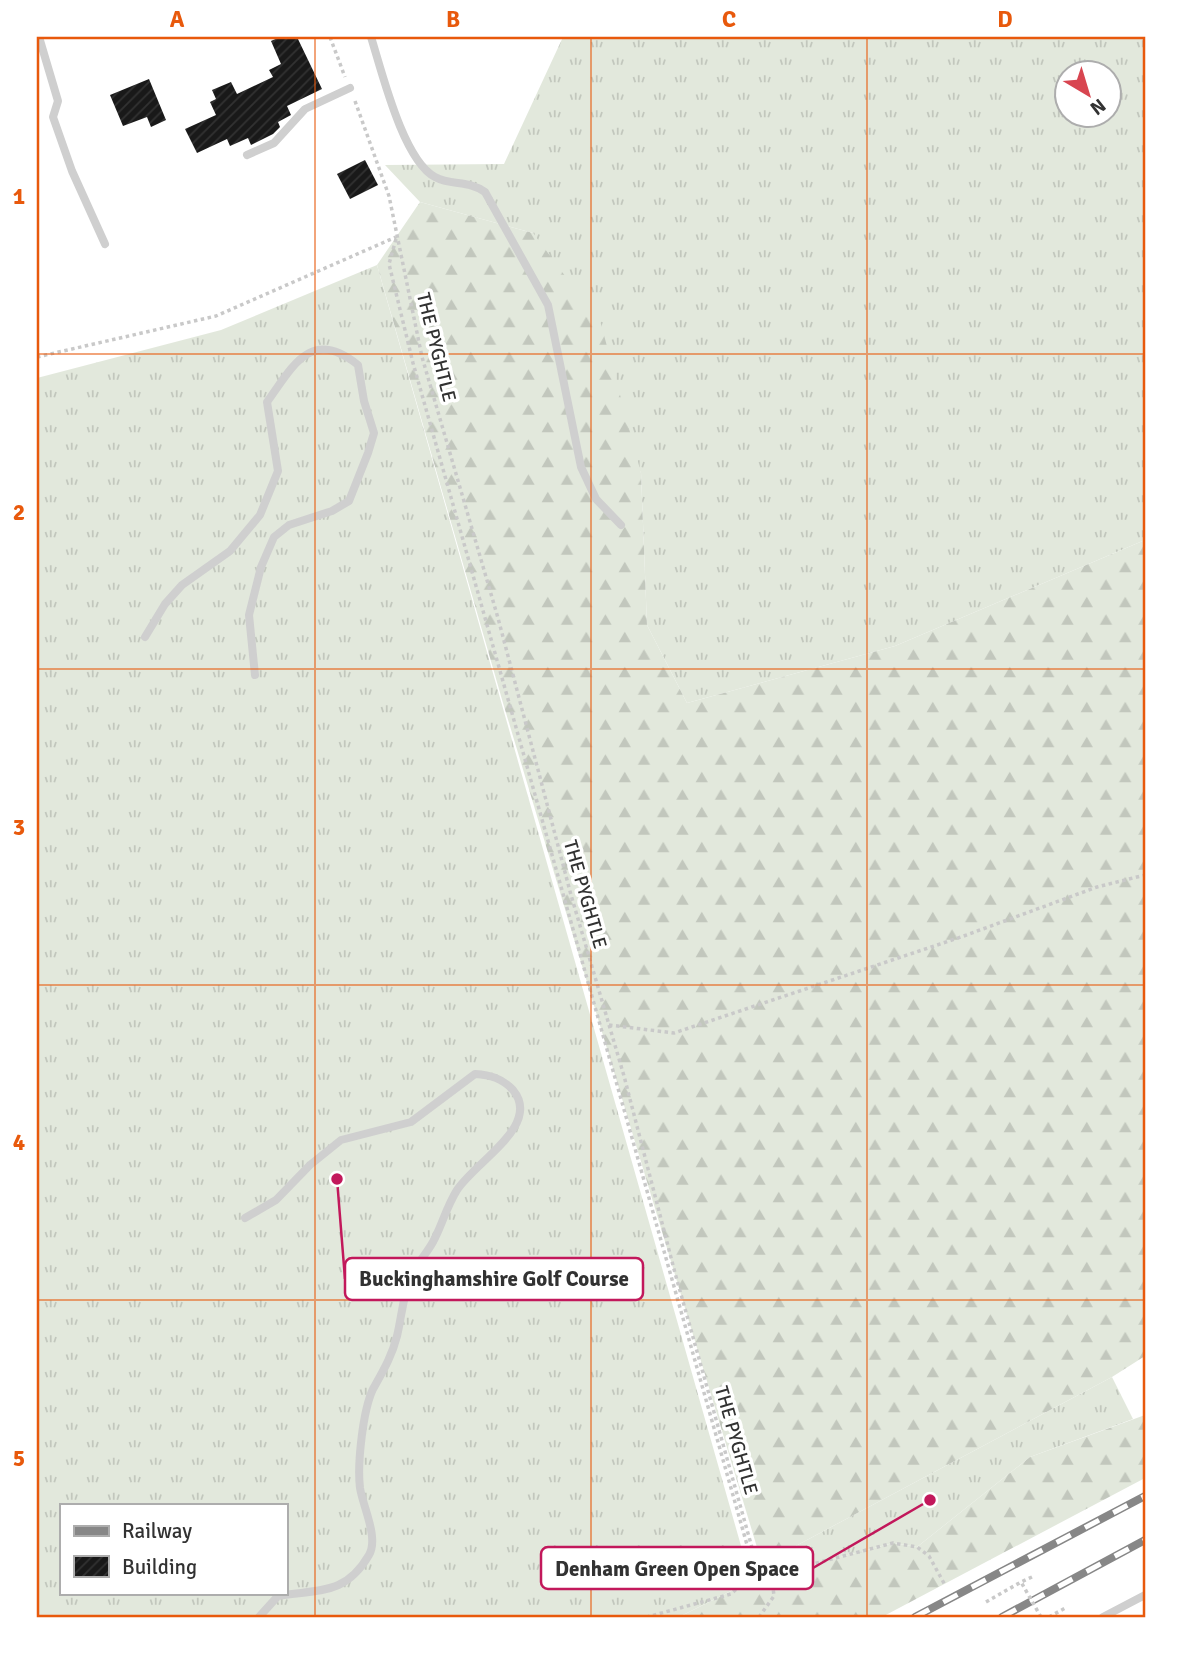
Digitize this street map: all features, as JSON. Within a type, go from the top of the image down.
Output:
[{"type":"lane","points":[[38,37],[58,101],[53,117],[72,171],[105,244]]},
{"type":"lane","points":[[371,37],[391,97],[420,167],[437,179],[474,183],[485,192],[543,295],[556,339],[581,467],[597,499],[621,524]]},
{"type":"lane","points":[[247,155],[274,143],[305,108],[350,88]]},
{"type":"lane","points":[[145,637],[164,604],[182,585],[230,551],[260,515],[278,471],[267,402],[296,361],[314,350],[330,348],[358,365],[364,401],[374,433],[349,501],[332,511],[289,525],[274,537],[261,567],[249,615],[255,675]]},
{"type":"lane","points":[[245,1218],[276,1199],[310,1165],[341,1140],[411,1122],[475,1074],[492,1075],[508,1085],[519,1098],[521,1116],[514,1130],[480,1162],[457,1189],[435,1239],[412,1275],[388,1366],[372,1391],[360,1458],[360,1488],[370,1530],[371,1552],[354,1576],[332,1590],[278,1596],[259,1617]]},
{"type":"lane","points":[[1104,1617],[1145,1595]]},
{"type":"path","name":"THE PYGHTLE","points":[[330,37],[389,196],[422,357],[498,618],[571,895],[609,1024],[758,1569]]},
{"type":"path","points":[[37,358],[216,316],[396,237]]},
{"type":"path","points":[[396,237],[389,264],[413,363],[753,1566],[782,1572],[893,1542],[917,1547],[929,1556],[945,1586]]},
{"type":"path","points":[[609,1024],[674,1032],[961,937],[1097,887],[1145,875]]},
{"type":"path","points":[[647,1617],[731,1594],[758,1569]]},
{"type":"path","points":[[759,1617],[774,1597],[771,1570]]},
{"type":"path","points":[[986,1602],[1032,1577]]},
{"type":"path","points":[[1021,1582],[1041,1617]]},
{"type":"path","points":[[1049,1617],[1067,1608]]},
{"type":"green space","points":[[563,37],[1145,37],[1145,540],[895,646],[687,703],[647,625],[641,473],[533,233],[420,202],[385,165],[504,164]]},
{"type":"green space","points":[[420,202],[533,233],[601,324],[641,473],[647,625],[687,703],[895,646],[1145,540],[1145,1356],[1112,1377],[762,1564],[503,703],[377,265]]},
{"type":"green space","points":[[377,265],[751,1581],[679,1617],[37,1617],[37,378],[221,330]]},
{"type":"green space","points":[[1112,1377],[1133,1419],[1030,1457],[917,1547],[893,1543],[792,1570],[771,1570],[772,1567],[762,1564]]},
{"type":"green space","points":[[1145,1415],[1145,1478],[882,1617],[679,1617],[751,1581],[893,1543],[917,1547],[1030,1457]]},
{"type":"building","points":[[280,37],[297,37],[322,89],[287,106],[291,115],[278,122],[280,127],[273,134],[251,145],[248,138],[230,146],[227,139],[197,153],[185,129],[216,115],[210,102],[216,99],[212,90],[231,82],[237,94],[273,77],[269,70],[281,64],[271,41]]},
{"type":"building","points":[[149,79],[166,120],[151,127],[147,117],[123,126],[110,95]]},
{"type":"building","points":[[365,160],[378,185],[350,199],[337,174]]},
{"type":"railway","points":[[915,1617],[1145,1496]]},
{"type":"railway","points":[[1002,1617],[1145,1540]]},
{"type":"place","name":"Buckinghamshire Golf Course","points":[[337,1179]]},
{"type":"place","name":"Denham Green Open Space","points":[[930,1500]]}]
